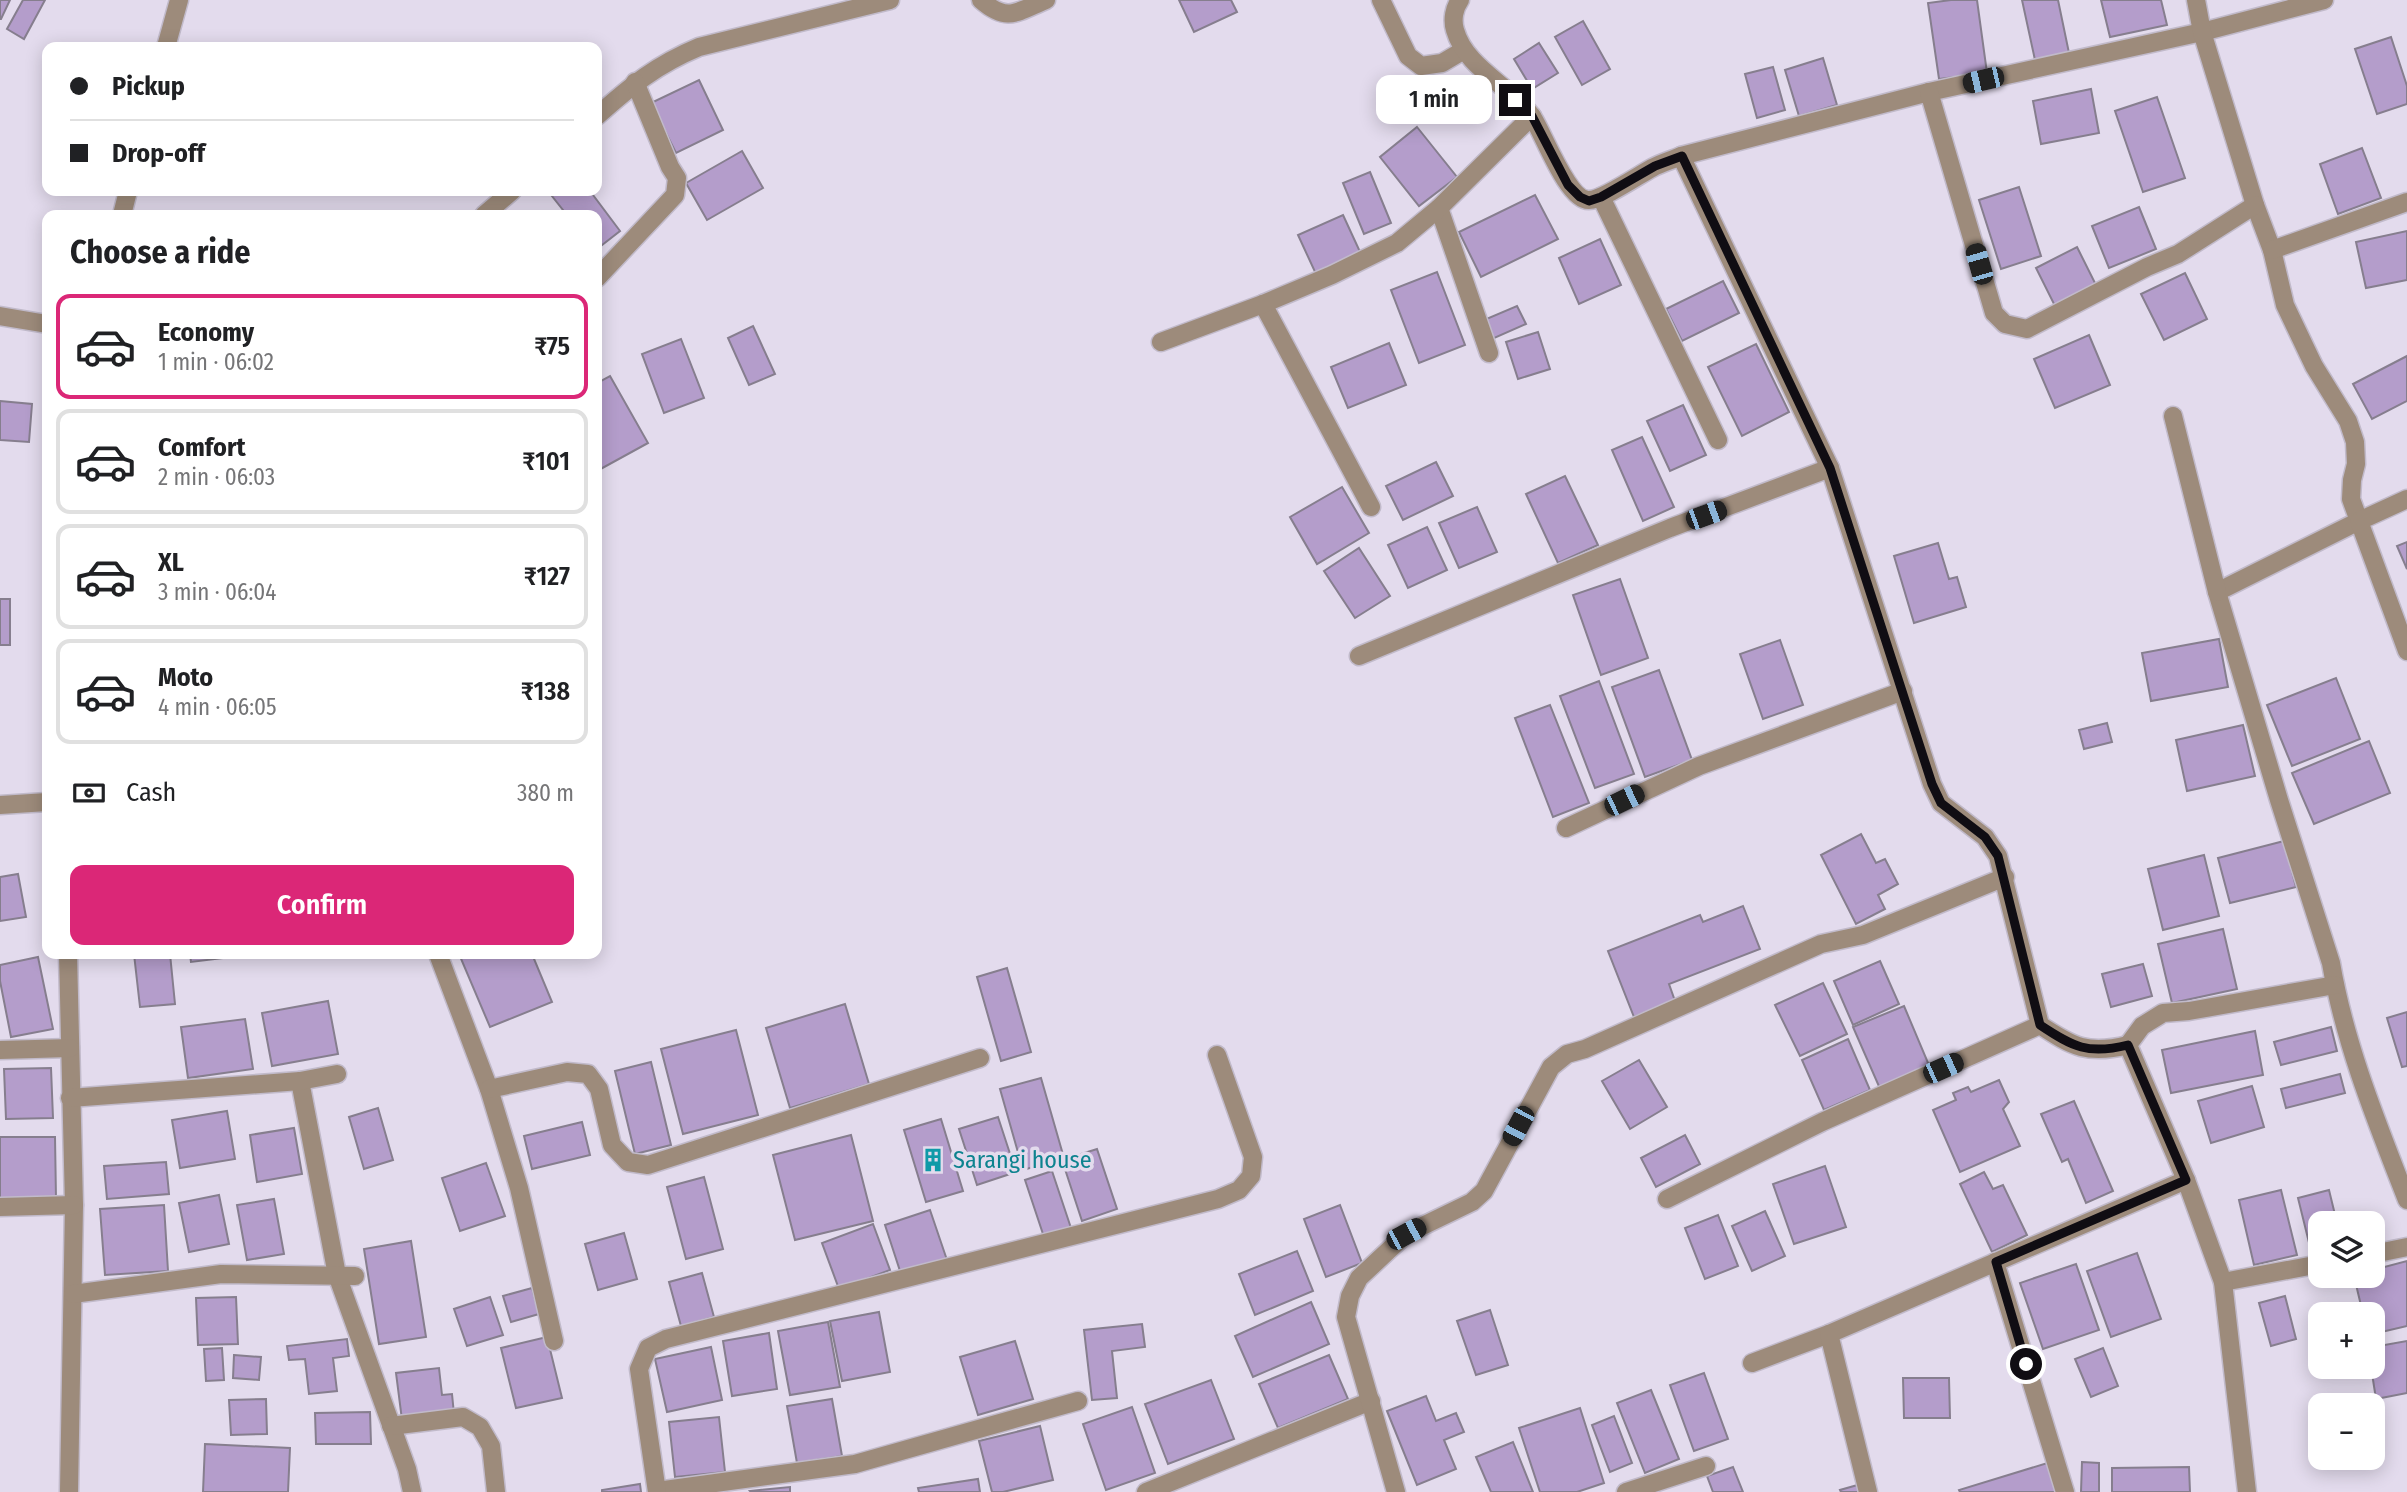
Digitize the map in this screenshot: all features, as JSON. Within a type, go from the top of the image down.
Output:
[{"type":"street","points":[[167,42],[179,0]]},
{"type":"street","points":[[602,112],[635,82],[669,59],[699,47],[890,0]]},
{"type":"street","points":[[981,0],[994,11],[1006,15],[1046,0]]},
{"type":"street","points":[[1381,0],[1408,56],[1421,66],[1442,63],[1464,50]]},
{"type":"street","points":[[1460,0],[1455,8],[1454,29],[1464,50],[1532,116],[1568,185],[1580,197],[1589,201],[1655,166],[1682,156],[1929,92],[2202,32],[2324,0]]},
{"type":"street","points":[[2196,0],[2202,32],[2255,205],[2272,250],[2285,305],[2314,366],[2348,421],[2356,442],[2351,499],[2407,651]]},
{"type":"street","points":[[602,273],[675,195],[677,178],[635,82]]},
{"type":"street","points":[[1929,92],[1994,313],[2004,324],[2027,329],[2147,267],[2178,254],[2255,205]]},
{"type":"street","points":[[1161,342],[1263,304],[1332,275],[1397,243],[1439,208],[1532,116]]},
{"type":"street","points":[[1682,156],[1830,468],[1932,784],[1941,803],[1985,837],[1998,856],[2040,1025],[2069,1044],[2087,1050],[2107,1050],[2128,1045],[2143,1026],[2163,1013],[2189,1011],[2335,985]]},
{"type":"street","points":[[490,210],[506,196]]},
{"type":"street","points":[[1601,197],[1718,440]]},
{"type":"street","points":[[2272,250],[2407,202]]},
{"type":"street","points":[[1439,208],[1489,353]]},
{"type":"street","points":[[1263,304],[1371,507]]},
{"type":"street","points":[[0,316],[42,323]]},
{"type":"street","points":[[2173,416],[2217,592],[2331,963],[2364,1087],[2407,1200]]},
{"type":"street","points":[[1359,656],[1670,528],[1830,468]]},
{"type":"street","points":[[2217,592],[2407,499]]},
{"type":"street","points":[[1566,828],[1699,766],[1903,691]]},
{"type":"street","points":[[0,804],[42,802]]},
{"type":"street","points":[[1396,1492],[1346,1317],[1350,1296],[1359,1278],[1406,1234],[1472,1202],[1484,1191],[1551,1067],[1567,1054],[1585,1049],[1821,944],[1863,935],[2005,877]]},
{"type":"street","points":[[68,959],[74,1205],[69,1492]]},
{"type":"street","points":[[440,959],[489,1089],[528,1223],[554,1341]]},
{"type":"street","points":[[1667,1199],[1822,1122],[2040,1025]]},
{"type":"street","points":[[2128,1045],[2186,1180],[2223,1282],[2247,1492]]},
{"type":"street","points":[[0,1050],[70,1048]]},
{"type":"street","points":[[1078,1401],[855,1464],[657,1492],[639,1369],[648,1348],[666,1339],[1218,1199],[1239,1190],[1251,1176],[1253,1157],[1217,1055]]},
{"type":"street","points":[[489,1089],[567,1072],[588,1074],[600,1089],[612,1145],[628,1162],[648,1165],[979,1058]]},
{"type":"street","points":[[70,1098],[300,1081],[338,1074]]},
{"type":"street","points":[[300,1081],[337,1275],[407,1469],[412,1492]]},
{"type":"street","points":[[1752,1363],[1829,1334],[2186,1180]]},
{"type":"street","points":[[0,1207],[74,1205]]},
{"type":"street","points":[[2385,1252],[2407,1247]]},
{"type":"street","points":[[1996,1262],[2065,1492]]},
{"type":"street","points":[[2223,1282],[2308,1266]]},
{"type":"street","points":[[73,1294],[221,1274],[355,1276]]},
{"type":"street","points":[[1829,1334],[1868,1492]]},
{"type":"street","points":[[1146,1492],[1371,1401]]},
{"type":"street","points":[[391,1426],[463,1417],[480,1427],[491,1446],[496,1492]]},
{"type":"street","points":[[1626,1492],[1706,1466]]},
{"type":"building","points":[[0,0],[10,0],[1,19],[0,19]]},
{"type":"building","points":[[23,0],[45,0],[24,39],[7,29]]},
{"type":"building","points":[[1179,0],[1231,0],[1237,12],[1194,32]]},
{"type":"building","points":[[1977,0],[1987,73],[1939,79],[1928,3]]},
{"type":"building","points":[[2022,0],[2058,0],[2069,53],[2035,60]]},
{"type":"building","points":[[2101,0],[2161,0],[2167,25],[2110,37]]},
{"type":"building","points":[[1583,21],[1610,69],[1582,85],[1555,37]]},
{"type":"building","points":[[2391,37],[2407,86],[2407,104],[2377,114],[2355,49]]},
{"type":"building","points":[[1539,43],[1558,73],[1532,89],[1514,59]]},
{"type":"building","points":[[1823,58],[1837,105],[1799,116],[1785,70]]},
{"type":"building","points":[[1773,67],[1785,110],[1757,118],[1745,74]]},
{"type":"building","points":[[699,80],[723,130],[676,153],[651,103]]},
{"type":"building","points":[[2091,89],[2099,133],[2041,144],[2033,101]]},
{"type":"building","points":[[2157,97],[2185,178],[2143,192],[2115,111]]},
{"type":"building","points":[[1417,127],[1457,177],[1419,206],[1380,157]]},
{"type":"building","points":[[2362,148],[2381,198],[2338,214],[2320,164]]},
{"type":"building","points":[[742,151],[763,188],[707,220],[686,183]]},
{"type":"building","points":[[1370,172],[1391,223],[1364,234],[1343,183]]},
{"type":"building","points":[[2019,187],[2041,256],[2001,269],[1979,200]]},
{"type":"building","points":[[1535,195],[1558,239],[1481,277],[1459,232]]},
{"type":"building","points":[[552,196],[594,196],[620,231],[602,245],[602,210],[563,210]]},
{"type":"building","points":[[2139,207],[2156,249],[2109,268],[2092,226]]},
{"type":"building","points":[[1343,215],[1361,254],[1316,274],[1298,235]]},
{"type":"building","points":[[2407,231],[2407,280],[2366,288],[2356,242]]},
{"type":"building","points":[[1600,239],[1621,285],[1579,304],[1559,258]]},
{"type":"building","points":[[2077,247],[2096,285],[2055,306],[2036,268]]},
{"type":"building","points":[[1437,272],[1465,345],[1419,363],[1391,290]]},
{"type":"building","points":[[2185,273],[2207,319],[2164,340],[2141,294]]},
{"type":"building","points":[[1723,281],[1739,313],[1682,341],[1666,309]]},
{"type":"building","points":[[1517,306],[1526,324],[1492,339],[1484,320]]},
{"type":"building","points":[[753,326],[775,374],[749,385],[728,338]]},
{"type":"building","points":[[1538,332],[1550,369],[1518,379],[1506,342]]},
{"type":"building","points":[[2089,335],[2110,385],[2055,408],[2034,359]]},
{"type":"building","points":[[681,339],[704,398],[664,413],[642,354]]},
{"type":"building","points":[[1389,343],[1406,385],[1348,408],[1331,367]]},
{"type":"building","points":[[1756,344],[1789,412],[1742,436],[1708,367]]},
{"type":"building","points":[[2407,356],[2407,401],[2372,419],[2353,384]]},
{"type":"building","points":[[610,376],[648,443],[602,468],[602,380]]},
{"type":"building","points":[[0,401],[32,404],[29,442],[0,440]]},
{"type":"building","points":[[1683,405],[1706,455],[1670,471],[1647,421]]},
{"type":"building","points":[[1642,437],[1674,507],[1643,521],[1612,450]]},
{"type":"building","points":[[1436,462],[1453,496],[1403,520],[1386,486]]},
{"type":"building","points":[[1565,476],[1598,545],[1558,563],[1526,494]]},
{"type":"building","points":[[1342,487],[1369,533],[1317,564],[1290,517]]},
{"type":"building","points":[[1477,507],[1497,552],[1459,568],[1439,523]]},
{"type":"building","points":[[1427,527],[1447,570],[1408,588],[1388,545]]},
{"type":"building","points":[[2407,542],[2407,569],[2397,546]]},
{"type":"building","points":[[1938,543],[1949,579],[1957,577],[1966,607],[1914,623],[1894,556]]},
{"type":"building","points":[[1359,548],[1390,596],[1355,618],[1324,571]]},
{"type":"building","points":[[1620,579],[1648,658],[1601,675],[1573,595]]},
{"type":"building","points":[[0,599],[10,599],[10,645],[0,645]]},
{"type":"building","points":[[2219,639],[2228,687],[2151,701],[2142,653]]},
{"type":"building","points":[[1780,640],[1803,705],[1763,719],[1740,654]]},
{"type":"building","points":[[1659,670],[1692,760],[1645,777],[1612,687]]},
{"type":"building","points":[[2336,678],[2360,739],[2292,766],[2267,705]]},
{"type":"building","points":[[1599,681],[1634,774],[1595,788],[1560,696]]},
{"type":"building","points":[[1550,705],[1589,803],[1553,817],[1515,718]]},
{"type":"building","points":[[2107,723],[2112,742],[2084,749],[2079,730]]},
{"type":"building","points":[[2243,725],[2255,776],[2187,791],[2176,740]]},
{"type":"building","points":[[2369,741],[2390,793],[2314,824],[2292,773]]},
{"type":"building","points":[[1861,834],[1876,863],[1885,859],[1898,884],[1878,895],[1885,909],[1856,924],[1821,855]]},
{"type":"building","points":[[2284,841],[2296,887],[2230,903],[2218,858]]},
{"type":"building","points":[[2204,855],[2219,916],[2163,930],[2148,869]]},
{"type":"building","points":[[18,874],[26,917],[0,921],[0,877]]},
{"type":"building","points":[[1743,906],[1760,949],[1669,984],[1675,1001],[1634,1017],[1608,951],[1700,915],[1703,922]]},
{"type":"building","points":[[2223,929],[2237,989],[2172,1003],[2158,944]]},
{"type":"building","points":[[38,957],[53,1029],[11,1037],[0,981],[0,965]]},
{"type":"building","points":[[135,959],[170,959],[175,1004],[140,1007]]},
{"type":"building","points":[[191,959],[215,959],[191,962]]},
{"type":"building","points":[[461,959],[534,959],[552,1002],[490,1027]]},
{"type":"building","points":[[1880,961],[1899,1004],[1853,1025],[1834,981]]},
{"type":"building","points":[[2143,964],[2152,996],[2111,1007],[2102,974]]},
{"type":"building","points":[[1007,968],[1031,1052],[1001,1061],[977,977]]},
{"type":"building","points":[[1823,983],[1847,1034],[1800,1056],[1775,1005]]},
{"type":"building","points":[[328,1001],[338,1054],[272,1066],[262,1013]]},
{"type":"building","points":[[845,1004],[869,1084],[790,1108],[766,1028]]},
{"type":"building","points":[[1904,1006],[1931,1070],[1881,1091],[1853,1027]]},
{"type":"building","points":[[2407,1012],[2407,1066],[2402,1067],[2387,1018]]},
{"type":"building","points":[[245,1019],[253,1069],[188,1078],[181,1027]]},
{"type":"building","points":[[2331,1027],[2337,1051],[2281,1065],[2274,1042]]},
{"type":"building","points":[[736,1030],[758,1115],[683,1134],[661,1049]]},
{"type":"building","points":[[2255,1031],[2263,1075],[2171,1093],[2162,1050]]},
{"type":"building","points":[[1848,1039],[1870,1090],[1824,1110],[1802,1060]]},
{"type":"building","points":[[1639,1060],[1667,1107],[1630,1129],[1602,1081]]},
{"type":"building","points":[[651,1062],[671,1145],[635,1154],[615,1071]]},
{"type":"building","points":[[51,1068],[53,1118],[6,1119],[4,1069]]},
{"type":"building","points":[[2340,1074],[2345,1093],[2286,1108],[2281,1089]]},
{"type":"building","points":[[1041,1078],[1064,1158],[1023,1170],[1000,1089]]},
{"type":"building","points":[[1999,1080],[2009,1102],[2003,1109],[2020,1146],[1960,1172],[1933,1110],[1956,1100],[1953,1093],[1968,1087],[1971,1092]]},
{"type":"building","points":[[2252,1086],[2264,1127],[2211,1143],[2198,1101]]},
{"type":"building","points":[[2074,1101],[2113,1191],[2086,1203],[2068,1159],[2062,1162],[2041,1114]]},
{"type":"building","points":[[378,1108],[393,1160],[364,1169],[349,1117]]},
{"type":"building","points":[[227,1111],[235,1159],[180,1168],[172,1120]]},
{"type":"building","points":[[998,1117],[1016,1172],[977,1185],[959,1129]]},
{"type":"building","name":"Sarangi house","points":[[941,1119],[963,1191],[926,1202],[904,1130]]},
{"type":"building","points":[[582,1122],[590,1155],[532,1169],[524,1136]]},
{"type":"building","points":[[294,1128],[302,1174],[257,1182],[250,1135]]},
{"type":"building","points":[[851,1135],[873,1221],[795,1240],[773,1155]]},
{"type":"building","points":[[1685,1135],[1700,1164],[1656,1187],[1641,1158]]},
{"type":"building","points":[[0,1137],[55,1137],[56,1199],[0,1199]]},
{"type":"building","points":[[1097,1149],[1117,1209],[1082,1221],[1062,1160]]},
{"type":"building","points":[[166,1162],[169,1194],[107,1199],[104,1166]]},
{"type":"building","points":[[486,1163],[505,1216],[460,1231],[442,1178]]},
{"type":"building","points":[[1825,1166],[1846,1227],[1794,1244],[1773,1184]]},
{"type":"building","points":[[1052,1171],[1072,1231],[1045,1240],[1025,1180]]},
{"type":"building","points":[[1984,1172],[1993,1189],[2003,1185],[2027,1235],[1992,1252],[1960,1184]]},
{"type":"building","points":[[704,1177],[723,1249],[686,1259],[667,1187]]},
{"type":"building","points":[[2281,1190],[2297,1255],[2254,1265],[2239,1200]]},
{"type":"building","points":[[2329,1190],[2334,1211],[2308,1211],[2308,1239],[2298,1198]]},
{"type":"building","points":[[219,1195],[229,1244],[189,1252],[179,1203]]},
{"type":"building","points":[[274,1199],[284,1254],[247,1260],[237,1205]]},
{"type":"building","points":[[164,1205],[168,1271],[105,1275],[100,1209]]},
{"type":"building","points":[[1340,1205],[1362,1263],[1326,1277],[1304,1219]]},
{"type":"building","points":[[930,1210],[947,1260],[901,1274],[885,1225]]},
{"type":"building","points":[[1765,1211],[1785,1256],[1752,1271],[1732,1226]]},
{"type":"building","points":[[1718,1215],[1738,1266],[1705,1279],[1685,1228]]},
{"type":"building","points":[[873,1224],[890,1270],[839,1289],[822,1243]]},
{"type":"building","points":[[624,1233],[637,1279],[598,1290],[585,1244]]},
{"type":"building","points":[[411,1241],[426,1337],[379,1344],[364,1249]]},
{"type":"building","points":[[1297,1251],[1313,1291],[1255,1315],[1239,1274]]},
{"type":"building","points":[[2137,1253],[2161,1319],[2111,1337],[2087,1271]]},
{"type":"building","points":[[2407,1261],[2407,1326],[2385,1331],[2385,1302],[2360,1302],[2357,1288],[2385,1288],[2385,1267]]},
{"type":"building","points":[[2076,1264],[2099,1330],[2043,1349],[2020,1283]]},
{"type":"building","points":[[702,1273],[714,1317],[681,1326],[669,1282]]},
{"type":"building","points":[[532,1288],[539,1314],[511,1322],[503,1296]]},
{"type":"building","points":[[2285,1296],[2296,1339],[2271,1346],[2259,1303]]},
{"type":"building","points":[[236,1297],[238,1344],[198,1345],[196,1298]]},
{"type":"building","points":[[490,1297],[503,1335],[467,1346],[454,1309]]},
{"type":"building","points":[[1311,1302],[1329,1344],[1253,1377],[1235,1336]]},
{"type":"building","points":[[1490,1310],[1508,1365],[1476,1375],[1457,1321]]},
{"type":"building","points":[[879,1312],[890,1372],[842,1381],[830,1321]]},
{"type":"building","points":[[828,1322],[840,1387],[790,1395],[778,1331]]},
{"type":"building","points":[[1142,1324],[1145,1347],[1112,1351],[1117,1398],[1092,1400],[1084,1330]]},
{"type":"building","points":[[769,1333],[777,1389],[732,1396],[723,1341]]},
{"type":"building","points":[[547,1337],[562,1398],[516,1408],[501,1348]]},
{"type":"building","points":[[347,1339],[349,1356],[333,1358],[337,1391],[309,1394],[305,1359],[289,1360],[287,1346]]},
{"type":"building","points":[[1015,1341],[1033,1399],[978,1415],[960,1357]]},
{"type":"building","points":[[2407,1341],[2407,1393],[2385,1397],[2385,1393],[2375,1393],[2373,1379],[2385,1379],[2385,1345]]},
{"type":"building","points":[[711,1347],[722,1400],[667,1412],[655,1359]]},
{"type":"building","points":[[222,1348],[224,1380],[206,1381],[204,1349]]},
{"type":"building","points":[[2103,1348],[2118,1386],[2091,1397],[2075,1359]]},
{"type":"building","points":[[234,1355],[261,1357],[259,1380],[233,1378]]},
{"type":"building","points":[[1329,1355],[1348,1399],[1278,1428],[1259,1384]]},
{"type":"building","points":[[439,1368],[442,1395],[452,1394],[454,1414],[402,1420],[396,1373]]},
{"type":"building","points":[[1704,1373],[1728,1439],[1694,1451],[1670,1385]]},
{"type":"building","points":[[1903,1378],[1949,1378],[1950,1418],[1904,1418]]},
{"type":"building","points":[[1211,1380],[1234,1439],[1168,1464],[1145,1404]]},
{"type":"building","points":[[1651,1390],[1679,1459],[1645,1473],[1617,1403]]},
{"type":"building","points":[[1426,1396],[1436,1421],[1456,1413],[1464,1432],[1444,1440],[1456,1469],[1417,1485],[1387,1411]]},
{"type":"building","points":[[266,1399],[267,1434],[231,1435],[229,1400]]},
{"type":"building","points":[[832,1399],[842,1456],[797,1463],[787,1406]]},
{"type":"building","points":[[1132,1407],[1155,1473],[1106,1490],[1083,1424]]},
{"type":"building","points":[[1580,1408],[1604,1483],[1577,1492],[1540,1492],[1519,1428]]},
{"type":"building","points":[[370,1412],[371,1444],[316,1444],[315,1413]]},
{"type":"building","points":[[1614,1416],[1632,1463],[1610,1472],[1592,1425]]},
{"type":"building","points":[[719,1417],[725,1472],[675,1477],[669,1422]]},
{"type":"building","points":[[1040,1426],[1053,1480],[1003,1492],[992,1492],[979,1441]]},
{"type":"building","points":[[1513,1442],[1533,1492],[1491,1492],[1476,1457]]},
{"type":"building","points":[[205,1444],[290,1448],[288,1492],[203,1492]]},
{"type":"building","points":[[2054,1461],[2064,1492],[1959,1490]]},
{"type":"building","points":[[2082,1462],[2099,1463],[2099,1492],[2081,1492]]},
{"type":"building","points":[[1733,1467],[1743,1492],[1713,1492],[1707,1476]]},
{"type":"building","points":[[2189,1467],[2190,1492],[2112,1492],[2112,1468]]},
{"type":"building","points":[[978,1479],[980,1492],[919,1492],[918,1488]]},
{"type":"building","points":[[640,1484],[641,1492],[602,1492],[602,1490]]},
{"type":"building","points":[[1861,1484],[1863,1492],[1840,1490]]},
{"type":"building","points":[[790,1487],[790,1492],[750,1491]]},
{"type":"place","name":"Sarangi house","points":[[933,1160]]},
{"type":"route","points":[[1515,100],[1532,116],[1568,185],[1580,197],[1589,201],[1655,166],[1682,156],[1830,468],[1932,784],[1941,803],[1985,837],[1998,856],[2040,1025],[2069,1044],[2087,1050],[2107,1050],[2128,1045],[2186,1180],[1996,1262],[2026,1364]]}]
